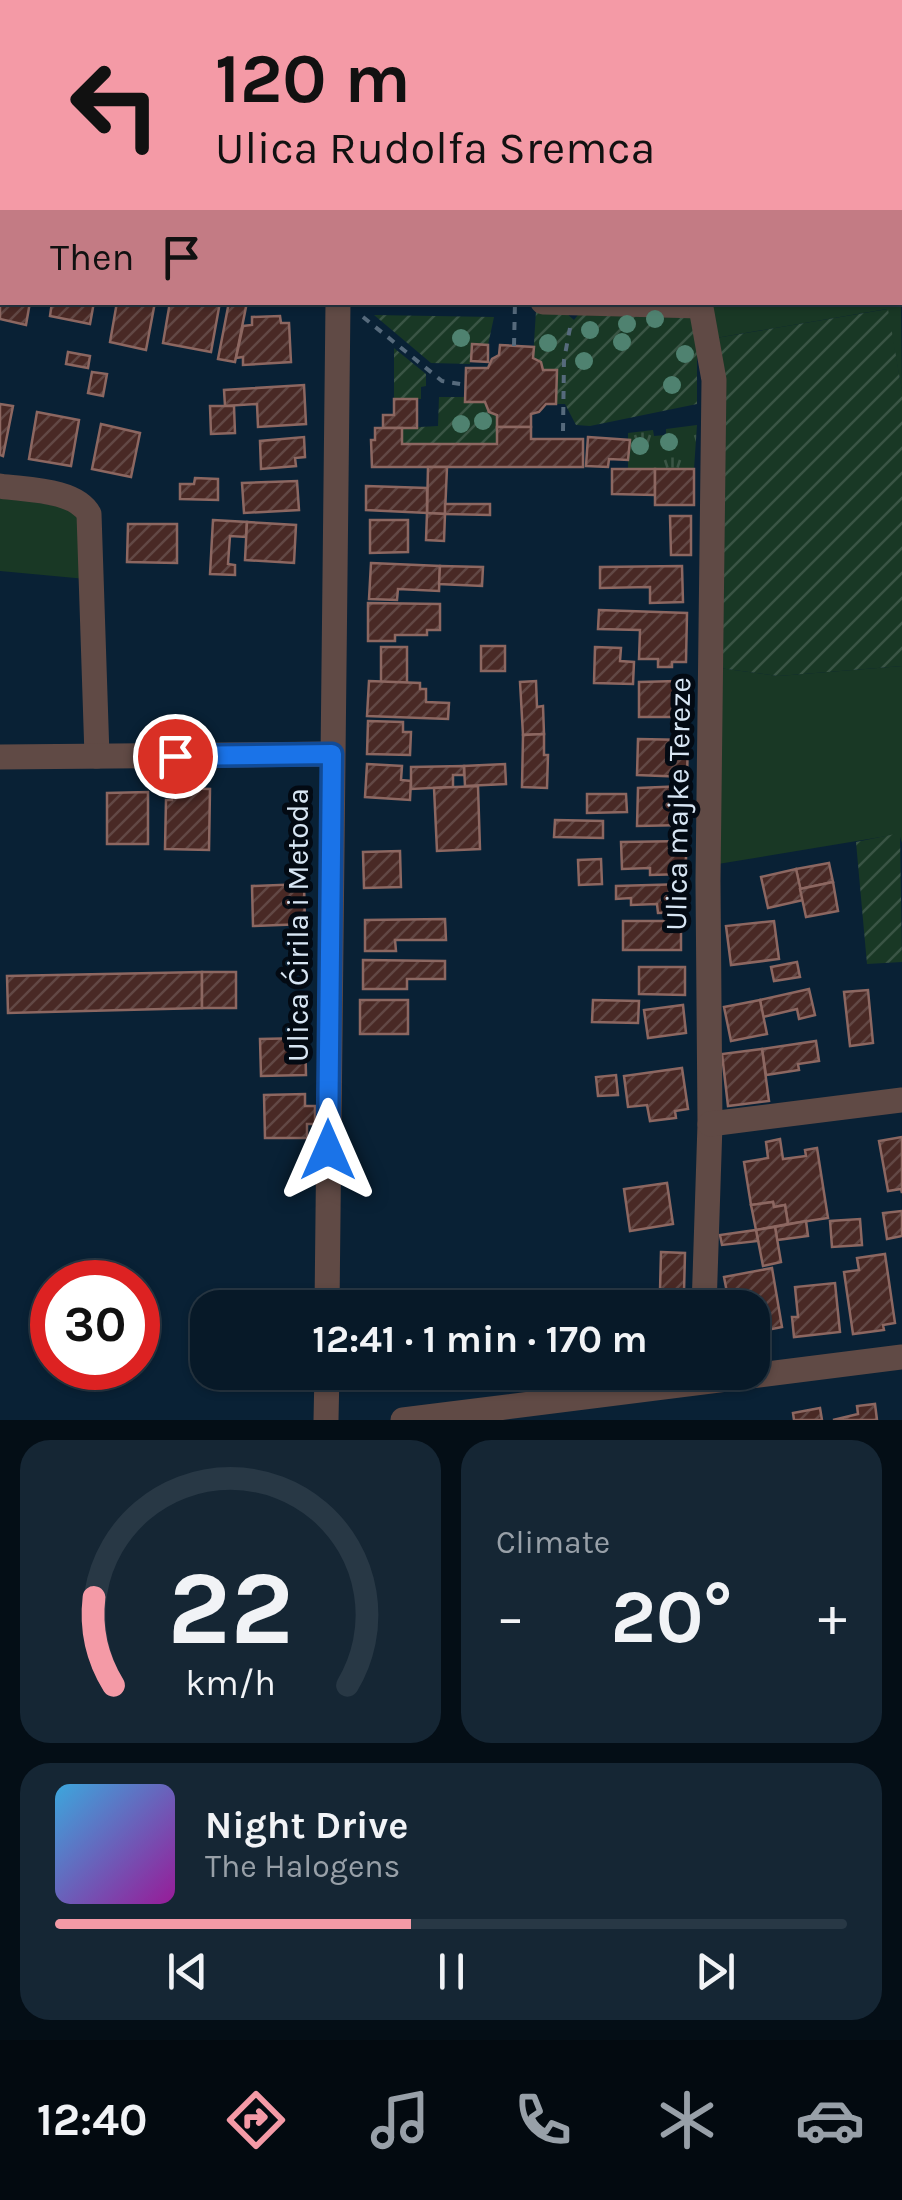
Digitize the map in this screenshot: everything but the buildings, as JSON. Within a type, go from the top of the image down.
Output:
[{"type":"street","name":"Ulica majke Tereze","points":[[700,305],[714,380],[708,881],[710,1124],[705,1290]]},
{"type":"street","name":"Ulica Ćirila i Metoda","points":[[327,1290],[332,754],[349,308]]},
{"type":"street","points":[[0,486],[71,498],[84,505],[89,514],[97,756]]},
{"type":"street","points":[[0,756],[332,754]]},
{"type":"street","points":[[710,1124],[902,1100]]},
{"type":"street","points":[[770,1371],[902,1357]]},
{"type":"street","points":[[326,1390],[326,1420]]},
{"type":"street","points":[[403,1420],[616,1390]]},
{"type":"path","points":[[514,346],[515,305]]},
{"type":"path","points":[[563,431],[564,360],[572,305]]},
{"type":"path","points":[[349,308],[442,381],[466,385]]},
{"type":"green space","points":[[709,305],[901,305],[902,391],[887,309],[716,338]]},
{"type":"green space","points":[[888,309],[902,391],[902,666],[778,676],[719,668],[716,338]]},
{"type":"green space","points":[[536,311],[566,313],[574,320],[581,311],[687,314],[697,326],[697,404],[590,426],[576,425],[565,404],[556,404],[557,370],[543,370],[541,362],[533,358]]},
{"type":"green space","points":[[374,315],[494,317],[488,345],[472,344],[470,364],[431,363]]},
{"type":"green space","points":[[394,348],[426,374],[421,399],[394,399]]},
{"type":"green space","points":[[439,397],[485,402],[489,412],[497,415],[497,444],[402,444],[402,428],[438,426]]},
{"type":"green space","points":[[697,425],[694,469],[628,469],[628,433],[653,430],[654,436],[666,435],[666,429]]},
{"type":"green space","points":[[0,496],[78,513],[86,579],[0,571]]},
{"type":"green space","points":[[902,666],[902,843],[899,834],[718,864],[719,668],[778,676]]},
{"type":"green space","points":[[900,833],[902,962],[867,964],[856,842]]},
{"type":"route","points":[[175,756],[332,754],[328,1150]]}]
